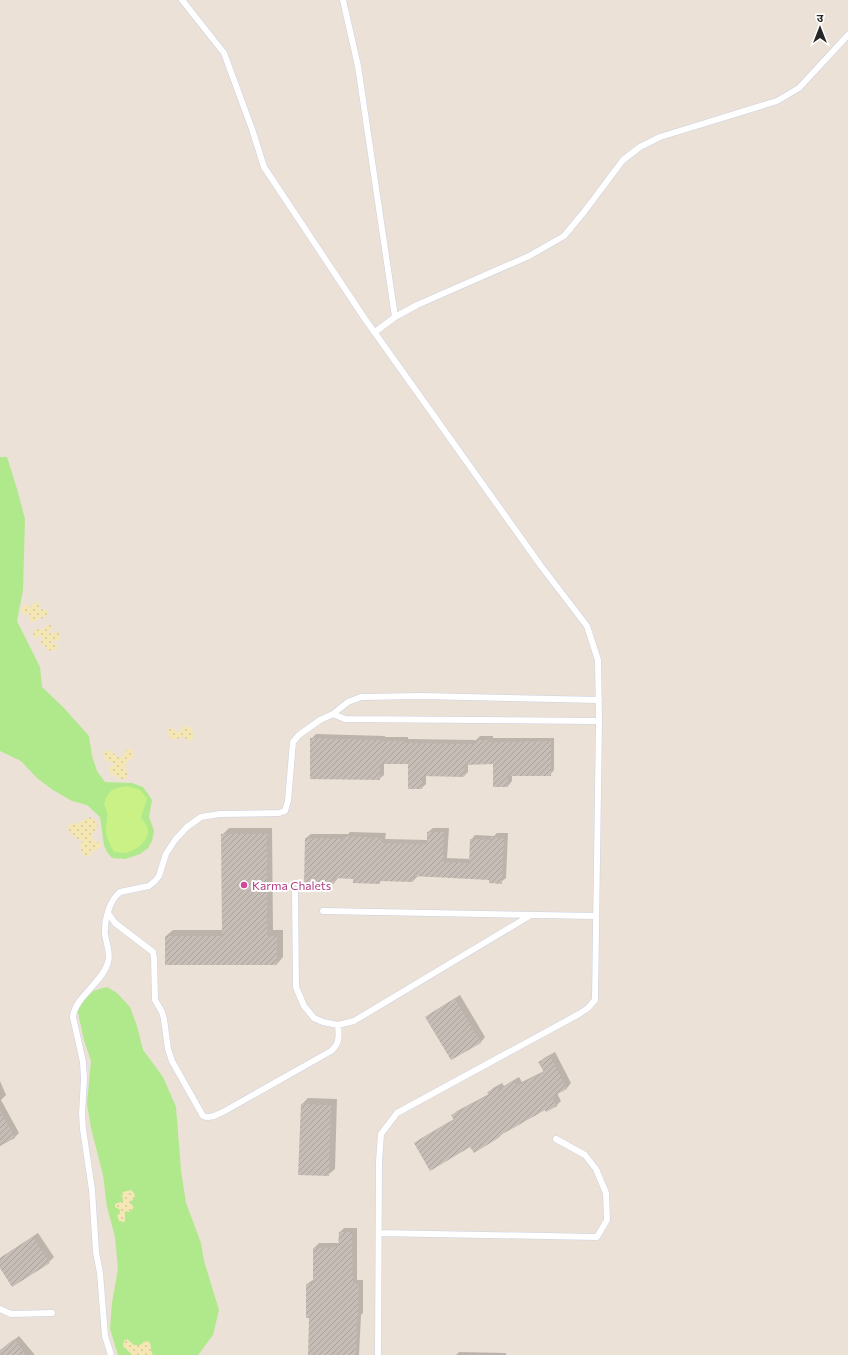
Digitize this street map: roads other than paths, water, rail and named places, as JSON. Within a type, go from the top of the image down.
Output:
[{"type":"lane","points":[[182,0],[224,53],[264,167],[375,332],[541,566],[587,626],[598,660],[599,721],[595,1000],[588,1008],[397,1113],[381,1134],[379,1161],[378,1355]]},
{"type":"lane","points":[[343,0],[358,66],[395,317]]},
{"type":"lane","points":[[375,332],[395,317],[529,256],[564,236],[623,160],[640,147],[660,137],[777,101],[799,88],[848,35]]},
{"type":"lane","points":[[111,1355],[105,1336],[100,1273],[96,1252],[92,1190],[83,1129],[83,1062],[73,1017],[77,1005],[99,980],[107,966],[109,959],[105,928],[108,914],[115,898],[120,892],[149,886],[155,881],[159,876],[166,854],[175,840],[187,827],[201,817],[220,814],[279,813],[285,811],[288,801],[293,742],[299,734],[332,714],[348,702],[362,697],[430,696],[598,700]]},
{"type":"lane","points":[[332,714],[345,719],[599,721]]},
{"type":"lane","points":[[295,890],[296,987],[304,1006],[314,1018],[323,1022],[338,1025],[354,1021],[532,915]]},
{"type":"lane","points":[[323,911],[596,916]]},
{"type":"lane","points":[[108,914],[115,923],[153,952],[156,1000],[164,1019],[168,1049],[172,1061],[203,1116],[213,1117],[223,1112],[332,1050],[337,1045],[338,1041],[338,1025]]},
{"type":"lane","points":[[379,1233],[597,1237],[607,1220],[606,1193],[596,1169],[585,1155],[556,1139]]},
{"type":"lane","points":[[0,1309],[11,1314],[52,1313]]},
{"type":"place","name":"Karma Chalets","points":[[244,885]]}]
